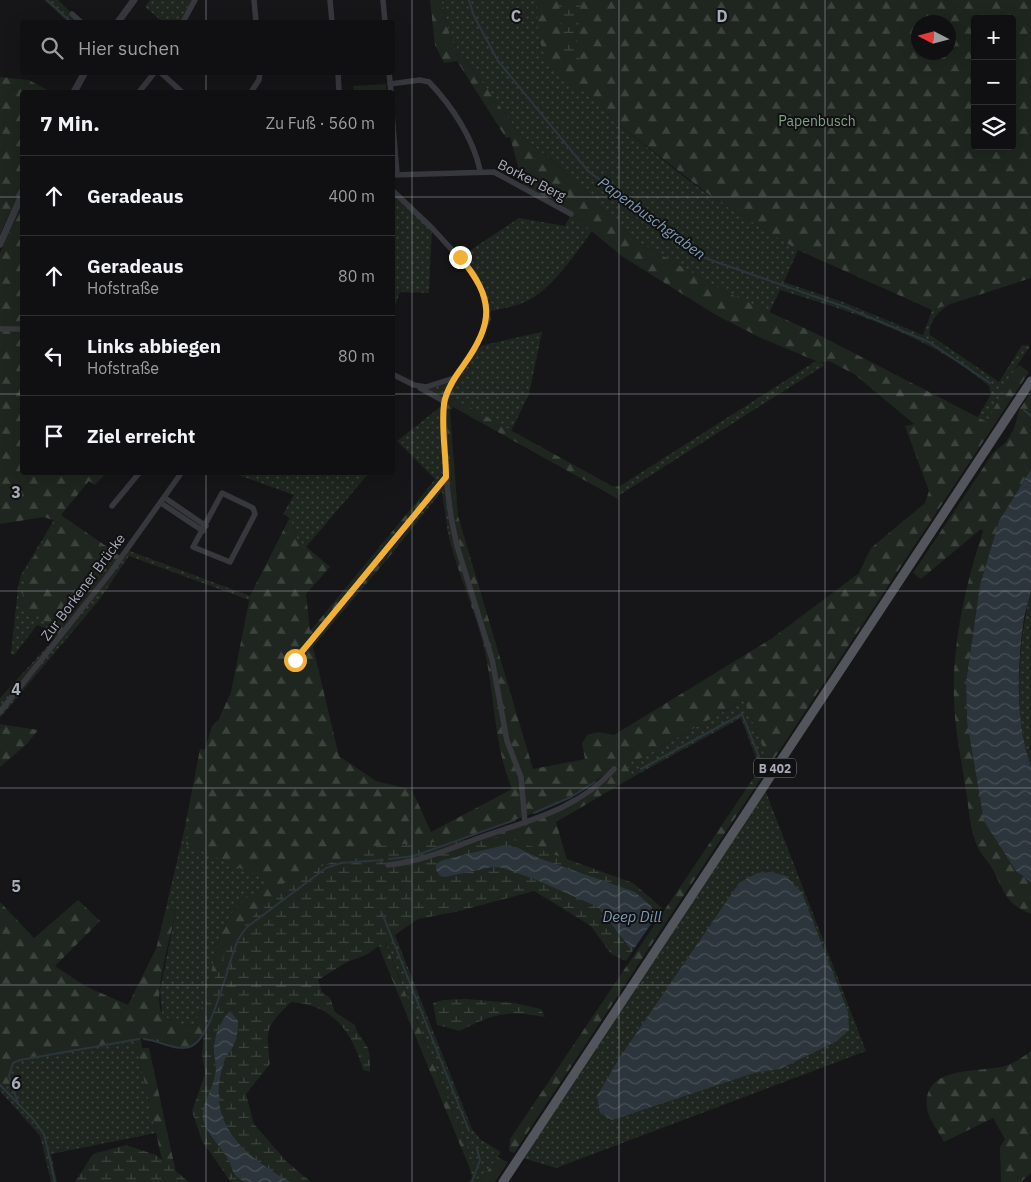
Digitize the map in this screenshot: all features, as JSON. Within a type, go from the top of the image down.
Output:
[{"type":"main road","name":"B 402","points":[[503,1182],[1031,381]]},
{"type":"street","points":[[119,20],[134,0]]},
{"type":"street","points":[[184,20],[196,0]]},
{"type":"street","points":[[254,0],[256,20]]},
{"type":"street","points":[[330,0],[332,20]]},
{"type":"street","points":[[382,0],[385,20]]},
{"type":"street","points":[[72,14],[79,20]]},
{"type":"street","points":[[75,90],[82,75]]},
{"type":"street","points":[[141,90],[153,75]]},
{"type":"street","points":[[163,75],[180,90]]},
{"type":"street","points":[[252,90],[260,80],[260,75]]},
{"type":"street","points":[[338,75],[340,90]]},
{"type":"street","points":[[389,75],[391,90]]},
{"type":"street","name":"Borker Berg","points":[[390,84],[420,80],[429,82],[463,129],[475,151],[480,170]]},
{"type":"street","name":"Borker Berg","points":[[395,174],[480,170],[494,172],[571,214]]},
{"type":"street","points":[[395,193],[411,206],[475,275],[482,291],[487,312],[486,326],[474,350],[454,378],[444,404],[446,477],[457,546],[492,660],[508,741],[521,777],[525,823]]},
{"type":"street","points":[[0,244],[20,199]]},
{"type":"street","points":[[0,328],[20,329]]},
{"type":"street","points":[[395,375],[442,400],[444,404]]},
{"type":"street","points":[[414,384],[426,387],[439,385],[454,378]]},
{"type":"street","points":[[112,506],[138,475]]},
{"type":"street","name":"Zur Borkener Brücke","points":[[0,712],[88,602],[180,475]]},
{"type":"street","points":[[295,660],[446,477]]},
{"type":"street","points":[[222,493],[254,510],[255,514],[230,562],[193,547],[204,528],[222,493]]},
{"type":"street","points":[[163,501],[204,528]]},
{"type":"street","points":[[388,865],[414,861],[525,823],[574,802],[605,780],[614,769]]},
{"type":"green space","points":[[44,0],[58,0],[79,20],[66,20]]},
{"type":"green space","points":[[150,0],[195,0],[184,20],[161,20],[145,7]]},
{"type":"green space","points":[[430,0],[441,0],[451,40],[523,138],[557,164],[635,240],[726,292],[817,334],[987,422],[1014,370],[1019,365],[1029,372],[514,1153],[509,1151],[510,1139],[767,758],[744,700],[641,758],[626,764],[633,777],[556,822],[569,867],[375,917],[473,1162],[470,1169],[369,923],[405,864],[574,802],[612,770],[571,797],[534,813],[414,856],[210,1021],[194,1043],[187,1047],[181,1048],[154,1040],[141,1039],[142,1048],[149,1048],[178,1182],[167,1182],[135,1040],[20,1060],[10,1070],[10,1084],[3,1088],[0,1085],[0,902],[34,938],[78,900],[100,921],[55,966],[85,986],[128,1005],[156,949],[166,908],[176,911],[161,979],[160,1005],[162,1014],[168,1019],[182,1024],[194,1024],[206,996],[216,950],[227,922],[235,909],[243,901],[272,882],[186,844],[190,828],[185,827],[200,749],[205,750],[212,726],[219,719],[231,692],[250,596],[290,517],[297,539],[330,567],[306,594],[310,631],[424,493],[429,497],[390,547],[394,551],[313,647],[339,756],[376,781],[412,790],[431,832],[512,789],[502,758],[483,645],[448,533],[454,530],[451,517],[444,404],[447,395],[612,486],[620,500],[453,407],[450,411],[458,516],[533,769],[585,759],[582,744],[587,735],[598,732],[614,735],[771,639],[859,573],[871,548],[925,503],[929,491],[905,426],[914,424],[854,374],[829,361],[821,363],[761,338],[716,315],[623,257],[571,214],[524,188],[510,137],[506,138],[457,61],[444,63],[435,45]]},
{"type":"green space","points":[[441,0],[537,0],[540,46],[587,87],[613,120],[716,200],[798,250],[784,282],[843,302],[923,335],[932,310],[950,304],[935,317],[930,335],[999,382],[1022,345],[1030,346],[1014,370],[988,423],[978,417],[991,394],[989,386],[966,368],[916,339],[835,307],[780,290],[769,313],[726,292],[635,240],[557,164],[523,138],[451,40]]},
{"type":"green space","name":"Papenbusch","points":[[537,0],[1031,0],[1031,278],[932,310],[798,250],[716,200],[613,120],[587,88],[577,95],[549,63],[540,43]]},
{"type":"green space","points":[[559,0],[581,0],[577,41],[581,70],[562,50]]},
{"type":"green space","points":[[0,77],[29,80],[47,90],[20,90],[20,191],[0,234]]},
{"type":"green space","points":[[386,84],[387,90],[354,90],[353,86]]},
{"type":"green space","points":[[395,192],[432,228],[429,293],[400,292],[395,306]]},
{"type":"green space","points":[[19,212],[20,475],[104,475],[95,485],[89,481],[61,515],[122,557],[61,637],[39,617],[20,610],[28,566],[56,521],[44,517],[0,524],[0,253]]},
{"type":"green space","points":[[571,214],[592,231],[562,271],[544,289],[525,302],[487,312],[482,291],[460,257],[519,218],[565,226]]},
{"type":"green space","points":[[542,332],[529,394],[511,431],[447,396],[454,531],[448,533],[442,491],[394,551],[389,547],[429,497],[424,493],[435,479],[397,441],[444,404],[414,385],[426,387],[454,378],[474,351],[484,345]]},
{"type":"green space","points":[[816,361],[825,365],[618,496],[612,486],[620,486]]},
{"type":"green space","points":[[1031,392],[1031,469],[999,521],[980,585],[966,682],[967,721],[1016,871],[1031,882],[1031,914],[1016,906],[1003,891],[975,841],[957,733],[954,702],[955,658],[965,594],[983,531],[981,529],[921,579],[913,573],[993,453],[1006,442],[1014,429],[1019,410]]},
{"type":"green space","points":[[239,475],[367,475],[306,547],[297,539],[290,518],[283,514],[294,495]]},
{"type":"green space","points":[[54,520],[57,521],[28,566],[39,617],[61,637],[127,550],[250,596],[249,600],[129,556],[100,599],[0,718],[0,698],[55,638],[45,628],[37,625],[14,655],[11,654],[21,575]]},
{"type":"green space","points":[[1031,590],[1031,766],[1021,723],[1019,678],[1026,611]]},
{"type":"green space","points":[[744,700],[767,758],[760,769],[741,718],[633,777],[626,764],[641,758]]},
{"type":"green space","points":[[0,724],[38,730],[27,744],[0,767]]},
{"type":"green space","points":[[764,787],[866,1051],[556,1168],[519,1157]]},
{"type":"green space","points":[[185,827],[190,828],[187,844],[273,882],[243,901],[235,909],[227,922],[216,950],[201,1011],[194,1024],[185,1025],[173,1021],[162,1014],[160,990],[176,911],[166,908]]},
{"type":"green space","points":[[506,837],[633,883],[662,908],[626,961],[611,954],[591,926],[534,891],[455,912],[418,919],[366,955],[347,962],[318,980],[322,992],[330,998],[335,1012],[355,1025],[368,1050],[370,1072],[363,1070],[353,1043],[339,1022],[318,1008],[291,1002],[276,1018],[269,1029],[270,1064],[246,1094],[254,1124],[287,1162],[311,1182],[231,1182],[202,1141],[192,1111],[205,1074],[202,1054],[207,997],[230,941],[288,879],[374,846]]},
{"type":"green space","points":[[385,910],[472,1129],[480,1139],[501,1152],[480,1182],[469,1182],[472,1177],[470,1169],[473,1162],[375,916]]},
{"type":"green space","points":[[466,999],[514,1003],[541,1009],[545,1017],[520,1014],[501,1015],[482,1020],[460,1031],[437,1025],[433,1003],[443,1000]]},
{"type":"green space","points":[[135,1040],[156,1133],[51,1154],[57,1182],[51,1182],[40,1136],[0,1091],[0,1085],[3,1088],[13,1063],[20,1060]]},
{"type":"green space","points":[[1031,1051],[1031,1173],[1021,1182],[1001,1182],[1000,1147],[1005,1139],[993,1118],[944,1142],[928,1112],[928,1094],[934,1084],[944,1077],[956,1073],[1008,1065]]},
{"type":"green space","points":[[126,1145],[156,1155],[189,1182],[75,1182],[93,1154]]},
{"type":"green space","points":[[497,1157],[508,1162],[495,1182],[480,1182]]},
{"type":"water","points":[[1031,469],[1031,588],[1024,618],[1020,655],[1019,693],[1022,731],[1031,766],[1031,882],[1016,871],[984,821],[967,721],[966,682],[980,585],[999,521]]},
{"type":"water","name":"Deep Dill","points":[[501,846],[516,847],[541,859],[635,892],[651,906],[655,918],[635,947],[630,948],[598,907],[534,879],[503,868],[492,867],[445,877],[440,876],[436,870],[436,864],[443,860]]},
{"type":"water","points":[[772,872],[786,876],[802,893],[848,1012],[849,1030],[837,1041],[780,1069],[754,1073],[612,1120],[600,1113],[597,1096],[620,1057],[739,883],[757,873]]},
{"type":"water","points":[[230,1011],[238,1021],[238,1028],[235,1043],[225,1059],[219,1081],[219,1100],[223,1118],[231,1133],[242,1147],[256,1160],[290,1182],[244,1182],[235,1175],[226,1156],[205,1125],[203,1109],[216,1072],[214,1053],[216,1036],[220,1025]]},
{"type":"waterway","points":[[47,0],[69,20]]},
{"type":"waterway","name":"Papenbuschgraben","points":[[469,0],[474,16],[498,61],[588,171],[705,258],[845,307],[929,342],[990,383]]},
{"type":"waterway","name":"Papenbuschgraben","points":[[1024,410],[1031,416]]},
{"type":"waterway","points":[[641,769],[742,714],[762,764]]},
{"type":"waterway","points":[[534,813],[571,797],[595,782]]},
{"type":"waterway","points":[[389,859],[414,856],[515,820]]},
{"type":"waterway","points":[[144,1039],[178,1048],[189,1047],[197,1042],[212,1016],[234,950],[247,927],[326,868],[341,863],[383,860]]},
{"type":"waterway","points":[[382,913],[469,1131]]},
{"type":"waterway","points":[[18,1103],[9,1076],[13,1063],[20,1060],[139,1039]]},
{"type":"waterway","points":[[0,1085],[33,1119],[44,1134],[55,1182]]},
{"type":"waterway","points":[[472,1182],[480,1160],[477,1149]]},
{"type":"route","points":[[295,660],[446,477],[444,404],[454,378],[474,350],[488,319],[482,291],[475,275],[460,257]]}]
